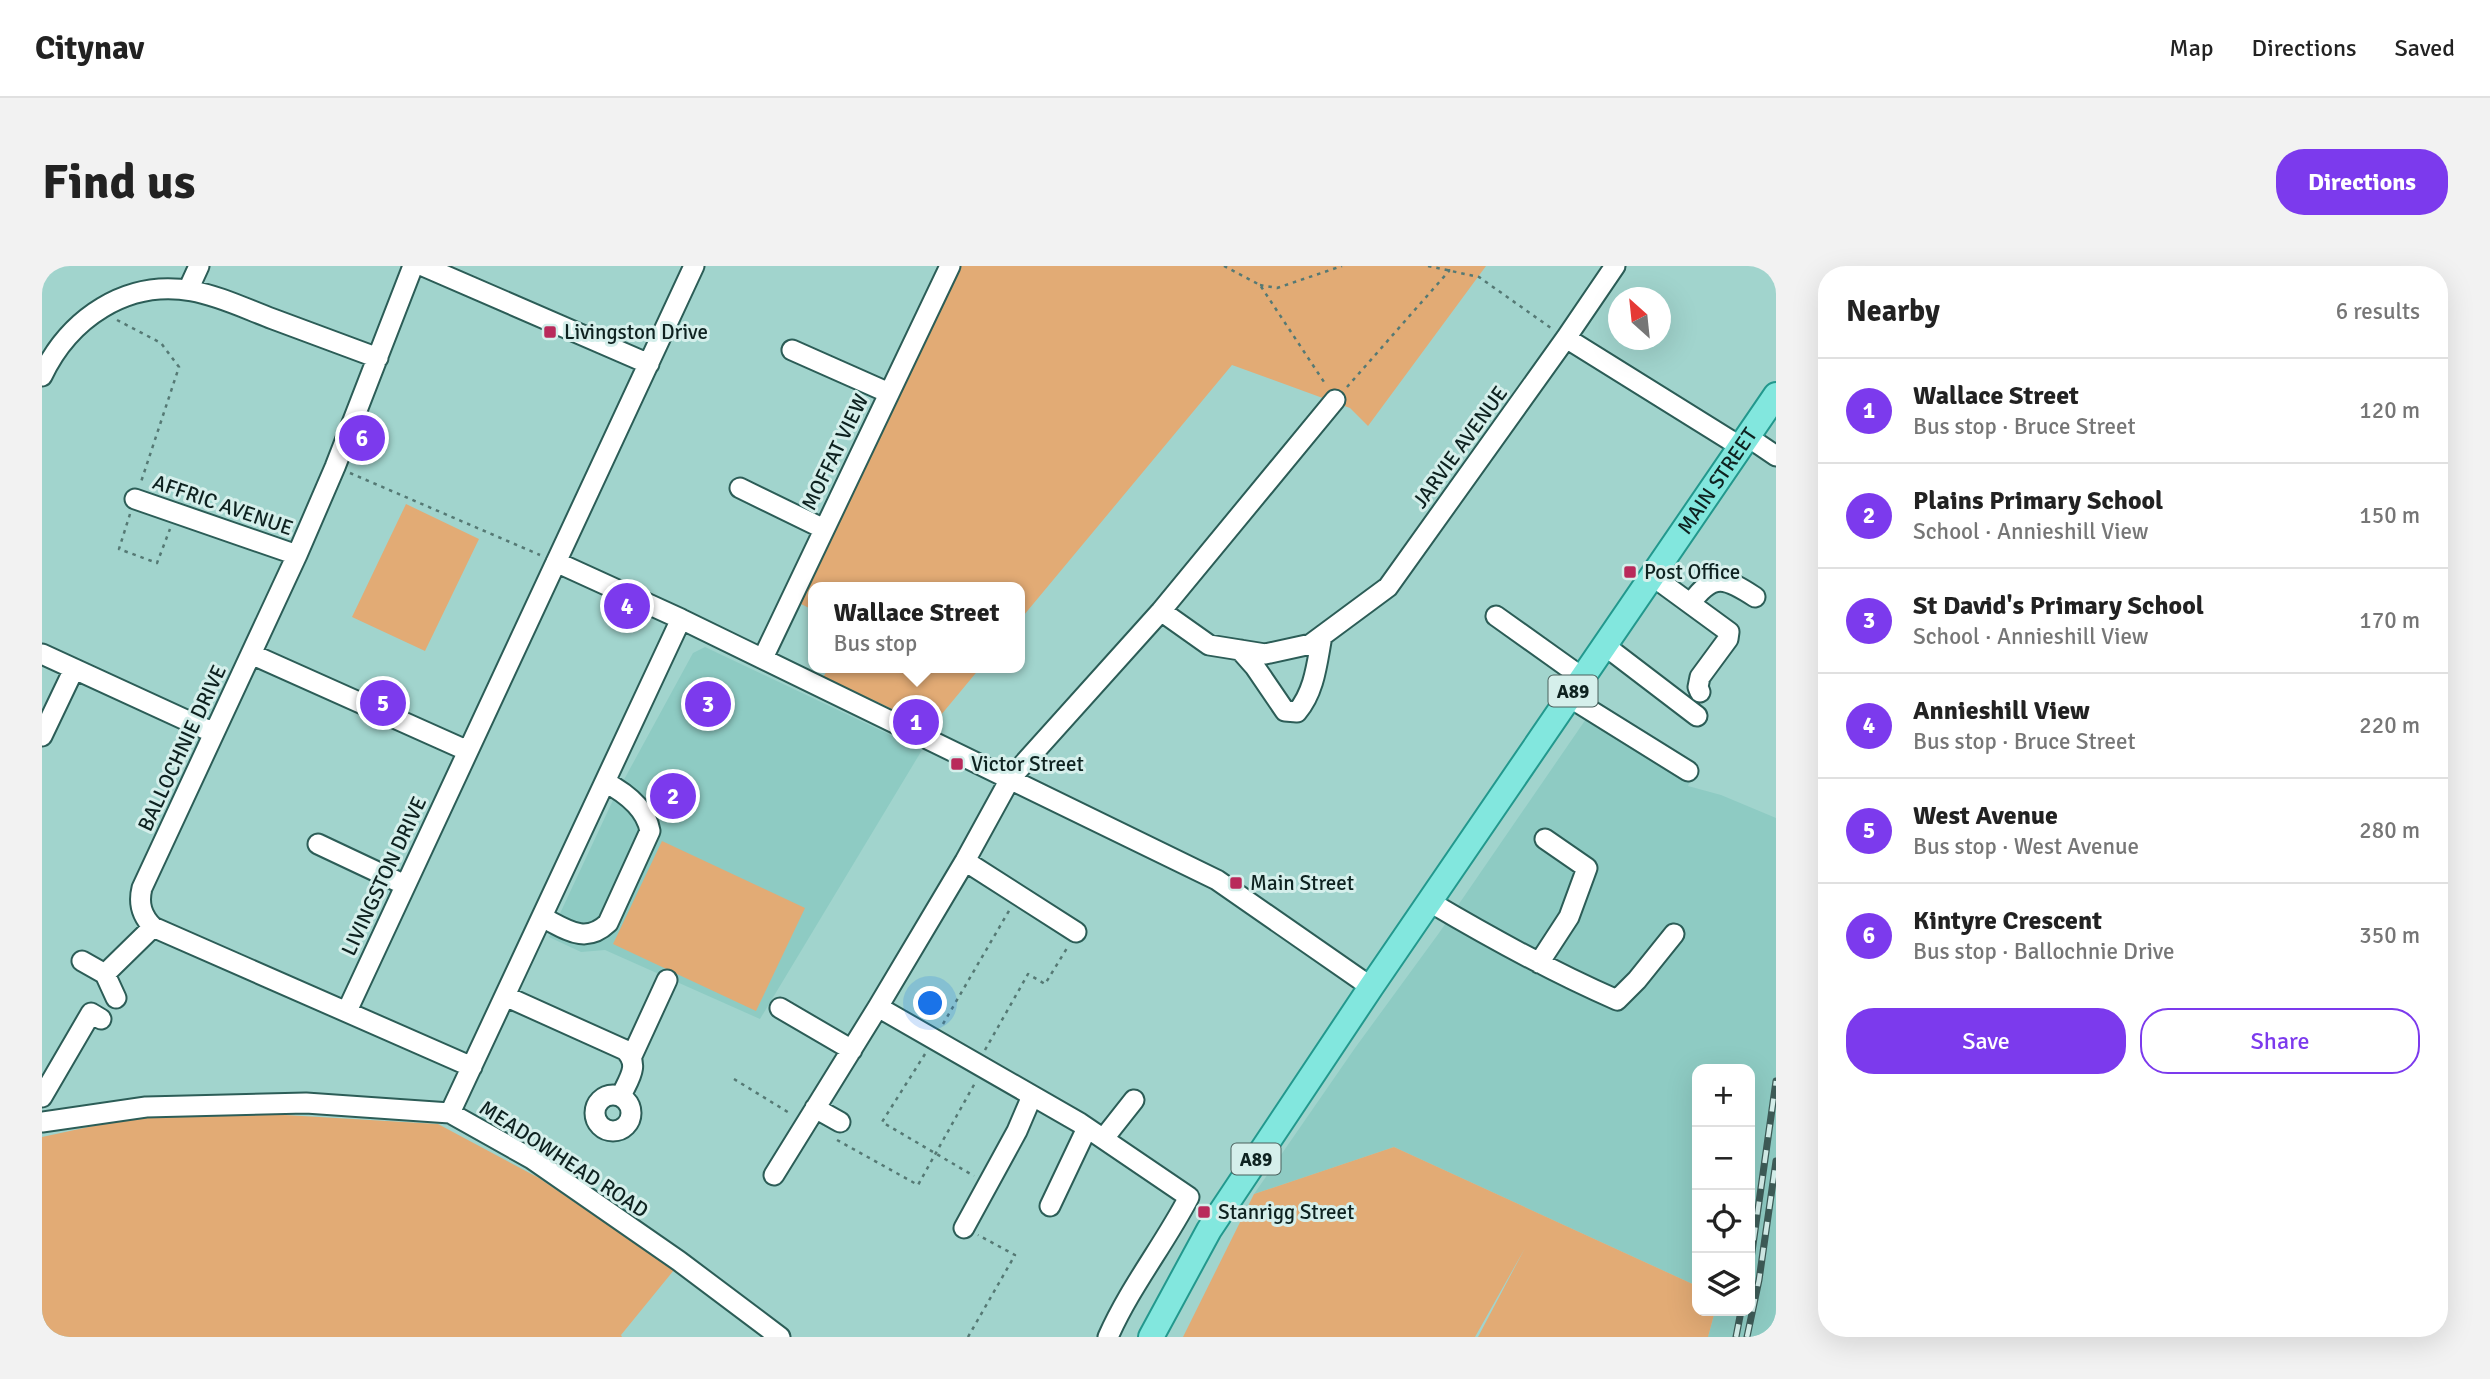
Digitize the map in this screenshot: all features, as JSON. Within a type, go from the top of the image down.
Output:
[{"type":"main road","name":"MAIN STREET","points":[[1151,1337],[1209,1230],[1370,987],[1776,395]]},
{"type":"street","points":[[188,290],[199,266]]},
{"type":"street","name":"BALLOCHNIE DRIVE","points":[[153,928],[141,909],[142,888],[297,555],[335,467],[413,266]]},
{"type":"street","points":[[423,266],[649,365]]},
{"type":"street","name":"LIVINGSTON DRIVE","points":[[346,1011],[694,266]]},
{"type":"street","name":"MOFFAT VIEW","points":[[762,658],[950,266]]},
{"type":"street","name":"JARVIE AVENUE","points":[[1161,611],[1209,645],[1265,654],[1311,644],[1388,587],[1615,266]]},
{"type":"street","points":[[42,376],[59,345],[83,320],[97,310],[136,293],[171,289],[188,290],[218,298],[378,358]]},
{"type":"street","points":[[1566,338],[1745,442],[1776,456]]},
{"type":"street","points":[[792,350],[889,393]]},
{"type":"street","points":[[774,1175],[878,1007],[965,861],[1010,779],[1161,611],[1335,400]]},
{"type":"street","points":[[740,488],[824,529]]},
{"type":"street","name":"AFFRIC AVENUE","points":[[135,499],[297,555]]},
{"type":"street","points":[[556,562],[681,619],[1217,880],[1370,987]]},
{"type":"street","points":[[1651,575],[1729,632],[1728,639],[1700,677],[1700,692]]},
{"type":"street","points":[[1691,603],[1709,582],[1718,581],[1730,582],[1755,597]]},
{"type":"street","points":[[1496,616],[1576,687],[1688,771]]},
{"type":"street","points":[[450,1113],[681,619]]},
{"type":"street","points":[[1240,650],[1255,667],[1284,711],[1297,712],[1306,702],[1315,674],[1322,636]]},
{"type":"street","points":[[1604,645],[1697,716]]},
{"type":"street","points":[[42,654],[214,733]]},
{"type":"street","points":[[251,654],[468,751]]},
{"type":"street","points":[[42,736],[74,669]]},
{"type":"street","points":[[542,917],[579,935],[598,932],[608,923],[626,885],[650,831],[649,822],[625,792],[605,782]]},
{"type":"street","points":[[1539,963],[1569,917],[1587,868],[1545,839]]},
{"type":"street","points":[[318,845],[405,886]]},
{"type":"street","points":[[965,861],[1076,932]]},
{"type":"street","points":[[1430,902],[1539,963],[1617,1000],[1674,934]]},
{"type":"street","points":[[105,974],[153,928],[472,1067]]},
{"type":"street","points":[[82,961],[105,974],[116,998]]},
{"type":"street","points":[[621,1096],[634,1068],[632,1056],[667,980]]},
{"type":"street","points":[[505,996],[625,1050],[632,1056]]},
{"type":"street","points":[[780,1007],[852,1049]]},
{"type":"street","points":[[878,1007],[1095,1133],[1189,1196],[1174,1226],[1135,1285],[1108,1337]]},
{"type":"street","points":[[42,1097],[91,1013],[101,1019]]},
{"type":"street","points":[[964,1228],[1017,1132],[1032,1096]]},
{"type":"street","points":[[1050,1206],[1095,1133],[1134,1100]]},
{"type":"street","name":"MEADOWHEAD ROAD","points":[[42,1122],[146,1107],[306,1103],[450,1113],[532,1159],[679,1261],[780,1337]]},
{"type":"street","points":[[811,1115],[840,1122]]},
{"type":"path","points":[[1224,266],[1260,285],[1277,288],[1342,266]]},
{"type":"path","points":[[1234,266],[1235,272]]},
{"type":"path","points":[[1429,266],[1449,268],[1479,277],[1566,338]]},
{"type":"path","points":[[1260,285],[1335,400],[1449,268]]},
{"type":"path","points":[[97,310],[162,343],[178,367],[119,549],[157,562],[176,513]]},
{"type":"path","points":[[335,467],[556,562]]},
{"type":"path","points":[[734,1079],[811,1115],[918,1185],[992,1054],[984,1049],[1028,974],[1045,984],[1076,932]]},
{"type":"path","points":[[964,1228],[1015,1255],[968,1337]]},
{"type":"shaded area","points":[[959,266],[1486,266],[1368,426],[1350,408],[1232,365],[1025,614],[1025,582],[811,582]]},
{"type":"shaded area","points":[[406,504],[479,539],[425,651],[352,617]]},
{"type":"shaded area","points":[[808,589],[808,608],[801,604]]},
{"type":"shaded area","points":[[705,647],[922,750],[760,1019],[605,950],[581,952],[549,937],[614,798],[693,653]]},
{"type":"shaded area","points":[[826,673],[976,673],[931,727],[823,677]]},
{"type":"shaded area","points":[[1597,703],[1697,766],[1688,786],[1721,795],[1776,818],[1776,1337],[1708,1337],[1714,1316],[1755,1316],[1755,1064],[1692,1064],[1692,1284],[1394,1147],[1254,1194],[1439,933]]},
{"type":"shaded area","points":[[662,841],[805,908],[756,1011],[613,944]]},
{"type":"shaded area","points":[[144,1115],[285,1115],[438,1124],[539,1178],[674,1270],[622,1337],[42,1337],[42,1137]]},
{"type":"shaded area","points":[[1394,1147],[1692,1284],[1692,1316],[1714,1316],[1708,1337],[1478,1337],[1525,1248],[1475,1337],[1183,1337],[1254,1194]]},
{"type":"railway","points":[[1752,1253],[1776,1081]]},
{"type":"railway","points":[[1747,1337],[1759,1280],[1776,1161]]},
{"type":"railway","points":[[1736,1337],[1740,1316]]},
{"type":"place","name":"Livingston Drive","points":[[550,332]]},
{"type":"place","name":"Kintyre Crescent","points":[[362,438]]},
{"type":"place","name":"Post Office","points":[[1630,572]]},
{"type":"place","name":"Annieshill View","points":[[627,606]]},
{"type":"place","name":"West Avenue","points":[[383,703]]},
{"type":"place","name":"St David's Primary School","points":[[708,704]]},
{"type":"place","name":"Wallace Street","points":[[916,722]]},
{"type":"place","name":"Victor Street","points":[[957,764]]},
{"type":"place","name":"Plains Primary School","points":[[673,796]]},
{"type":"place","name":"Main Street","points":[[1236,883]]},
{"type":"place","name":"Stanrigg Street","points":[[1204,1212]]}]
